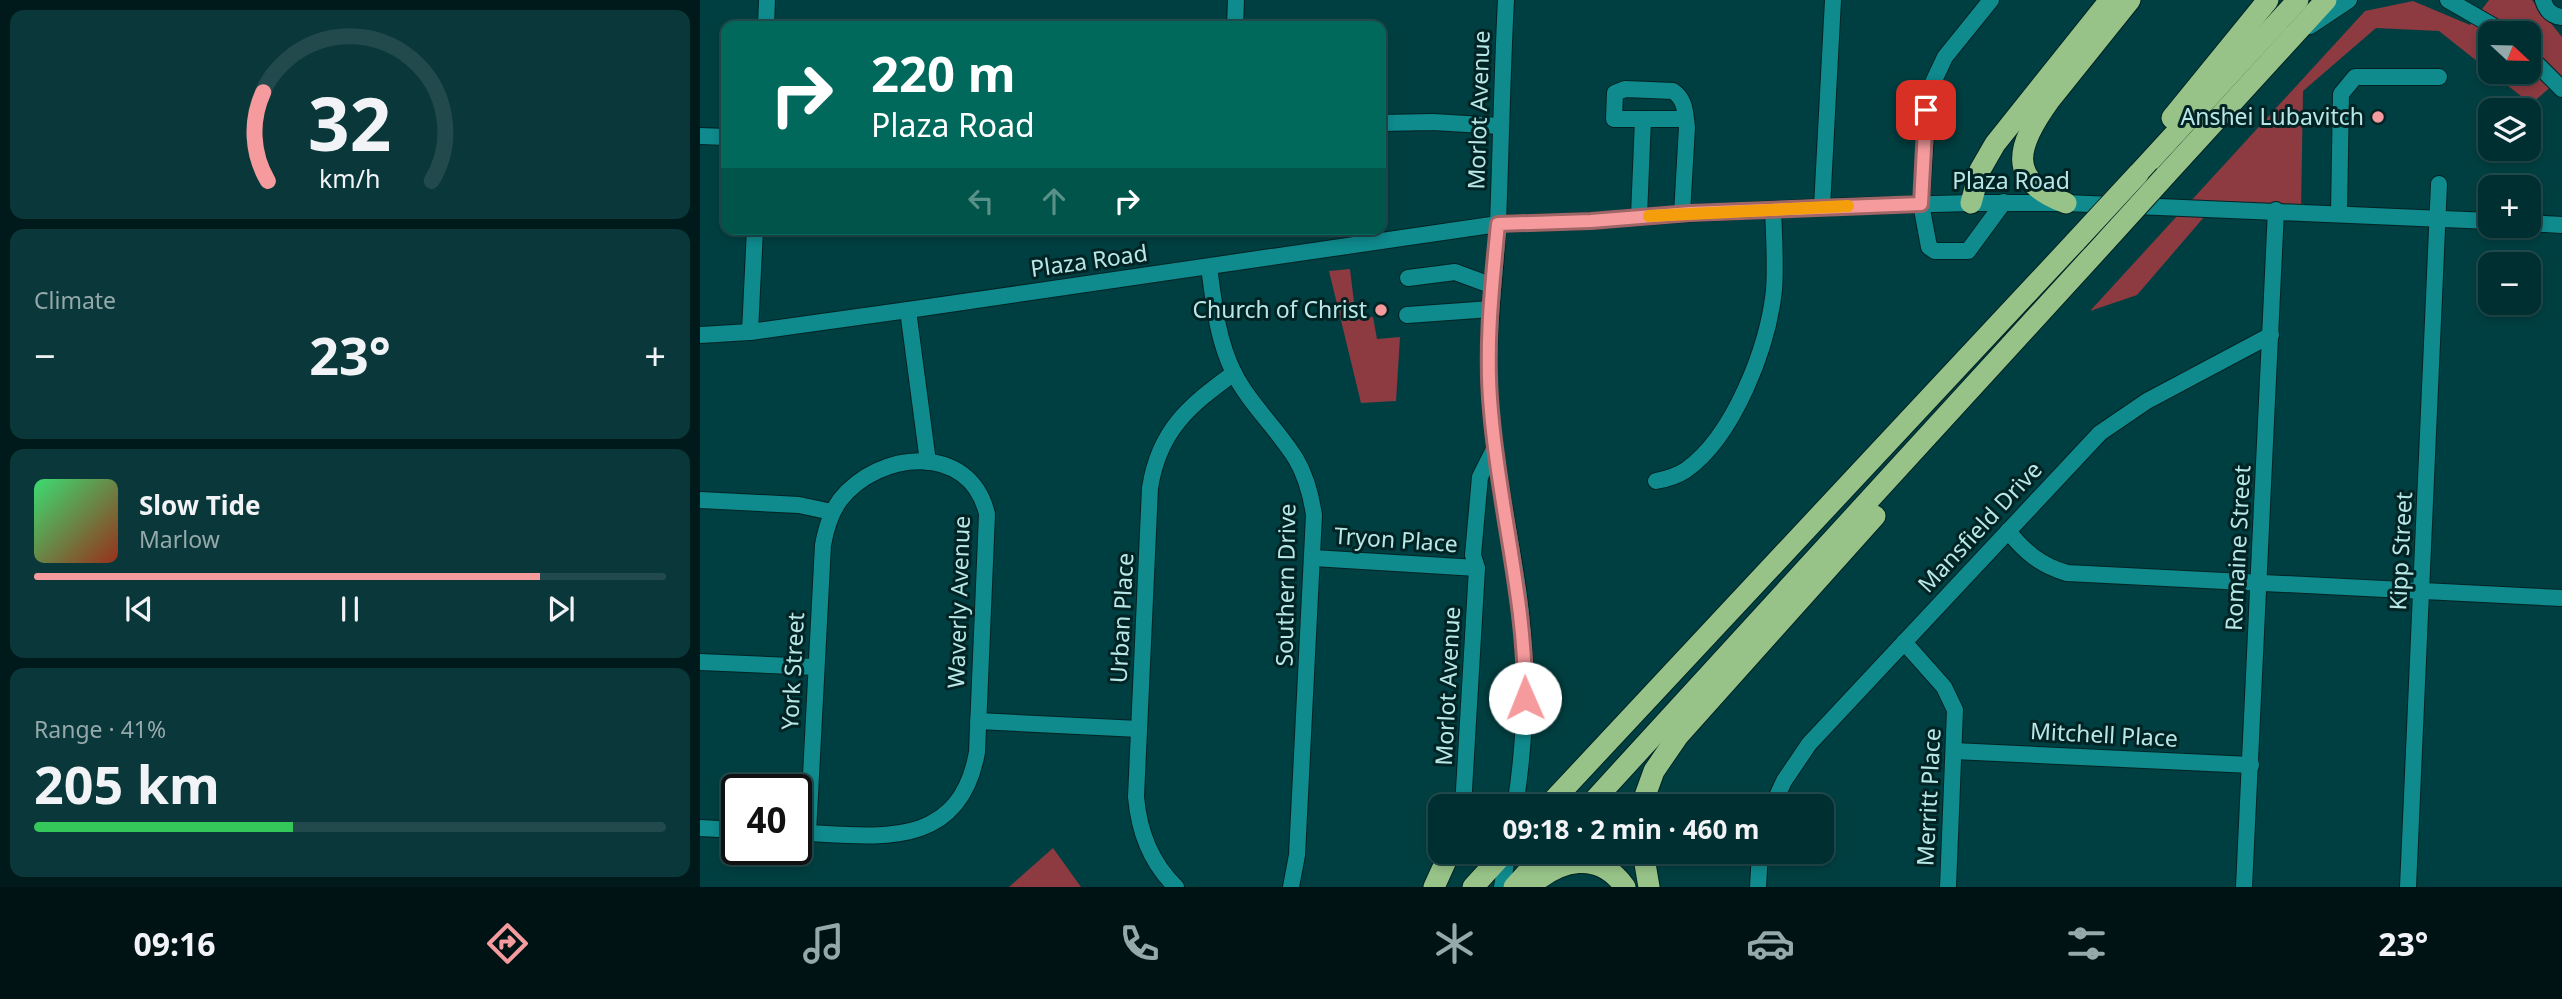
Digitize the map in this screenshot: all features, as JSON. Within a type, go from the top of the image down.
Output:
[{"type":"highway","points":[[1971,202],[1980,170],[1995,144],[2110,0]]},
{"type":"highway","points":[[2066,203],[2042,192],[2034,184],[2025,171],[2023,146],[2049,100],[2130,0]]},
{"type":"highway","points":[[1559,794],[2076,241],[2133,174],[2267,0]]},
{"type":"highway","points":[[2133,174],[2298,0]]},
{"type":"highway","points":[[1600,794],[2326,0]]},
{"type":"highway","points":[[1646,794],[1654,771],[1678,736],[1880,511],[2106,241]]},
{"type":"highway","points":[[1529,887],[1549,871],[1573,862],[1586,862],[1608,870],[1625,887]]},
{"type":"highway","points":[[1434,887],[1445,864]]},
{"type":"highway","points":[[1473,887],[1495,864]]},
{"type":"highway","points":[[1514,887],[1535,864]]},
{"type":"highway","points":[[1645,864],[1649,887]]},
{"type":"street","points":[[766,21],[767,0]]},
{"type":"street","points":[[1235,21],[1236,0]]},
{"type":"street","name":"Morlot Avenue","points":[[1506,0],[1489,381],[1495,447],[1514,561],[1523,638],[1524,717],[1516,794]]},
{"type":"street","points":[[1822,207],[1833,0]]},
{"type":"street","points":[[1991,0],[1945,57],[1928,91],[1921,204],[1930,249],[1965,253],[2004,202]]},
{"type":"street","points":[[2291,39],[2349,0]]},
{"type":"street","points":[[2448,0],[2483,21]]},
{"type":"street","points":[[2474,0],[2492,21]]},
{"type":"street","points":[[2543,0],[2551,14],[2562,17]]},
{"type":"street","points":[[2541,68],[2562,89]]},
{"type":"street","points":[[2339,213],[2341,94],[2355,77],[2440,77]]},
{"type":"street","points":[[1682,214],[1685,111],[1673,91],[1625,89],[1615,93],[1614,119],[1643,119],[1685,111]]},
{"type":"street","points":[[1639,216],[1643,119]]},
{"type":"street","points":[[1386,123],[1433,122],[1500,126]]},
{"type":"street","points":[[700,136],[721,137]]},
{"type":"street","name":"Kipp Street","points":[[2408,887],[2439,184]]},
{"type":"street","name":"Plaza Road","points":[[700,335],[750,332],[1498,224],[1773,209],[1971,202],[2276,210],[2478,220]]},
{"type":"street","points":[[1656,481],[1671,478],[1697,461],[1729,419],[1753,372],[1769,320],[1773,291],[1773,209]]},
{"type":"street","name":"Romaine Street","points":[[2244,887],[2276,210]]},
{"type":"street","points":[[2541,224],[2562,225]]},
{"type":"street","points":[[750,332],[755,235]]},
{"type":"street","name":"Southern Drive","points":[[1209,267],[1218,330],[1234,373],[1296,458],[1305,476],[1314,515],[1297,855],[1291,887]]},
{"type":"street","points":[[1408,278],[1455,272],[1493,286]]},
{"type":"street","points":[[1407,315],[1491,309]]},
{"type":"street","points":[[700,500],[799,505],[832,512],[851,488],[880,469],[898,463],[928,462],[908,310]]},
{"type":"street","name":"Mansfield Drive","points":[[1778,794],[1809,744],[2100,433],[2147,401],[2271,335]]},
{"type":"street","name":"Urban Place","points":[[1176,887],[1147,846],[1136,797],[1153,470],[1168,433],[1180,418],[1198,400],[1234,373]]},
{"type":"street","name":"Morlot Avenue","points":[[1465,794],[1477,568],[1473,555],[1480,477],[1495,447]]},
{"type":"street","name":"Waverly Avenue","points":[[812,833],[894,836],[924,828],[960,798],[968,785],[977,752],[987,514],[977,486],[942,464],[928,462]]},
{"type":"street","name":"York Street","points":[[807,774],[823,545],[832,512]]},
{"type":"street","points":[[2008,531],[2038,562],[2067,573],[2562,598]]},
{"type":"street","name":"Tryon Place","points":[[1313,558],[1477,568]]},
{"type":"street","name":"Merritt Place","points":[[1904,642],[1944,687],[1951,698],[1956,723],[1948,887]]},
{"type":"street","points":[[700,662],[816,667]]},
{"type":"street","points":[[978,721],[1139,729]]},
{"type":"street","name":"Mitchell Place","points":[[1954,751],[2250,765]]},
{"type":"street","points":[[700,828],[721,829]]},
{"type":"street","points":[[1502,887],[1505,864]]},
{"type":"street","points":[[1758,887],[1759,864]]},
{"type":"shaded area","points":[[2489,0],[2532,0],[2562,37],[2562,77],[2538,98],[2524,98],[2506,84],[2541,84],[2541,21],[2478,21],[2478,62],[2439,31],[2376,28],[2303,91],[2301,211],[2211,209],[2137,295],[2090,311],[2365,11],[2413,1],[2470,25]]},
{"type":"shaded area","points":[[1350,269],[1356,319],[1373,317],[1377,339],[1400,337],[1396,401],[1361,403],[1329,271]]},
{"type":"shaded area","points":[[1053,848],[1081,887],[1009,887]]},
{"type":"slow traffic","points":[[1649,216],[1848,206]]},
{"type":"place","name":"Anshei Lubavitch","points":[[2378,117]]},
{"type":"place","name":"Church of Christ","points":[[1381,310]]},
{"type":"route","points":[[1525,698],[1520,599],[1495,447],[1489,381],[1490,320],[1498,224],[1921,204],[1926,110]]}]
